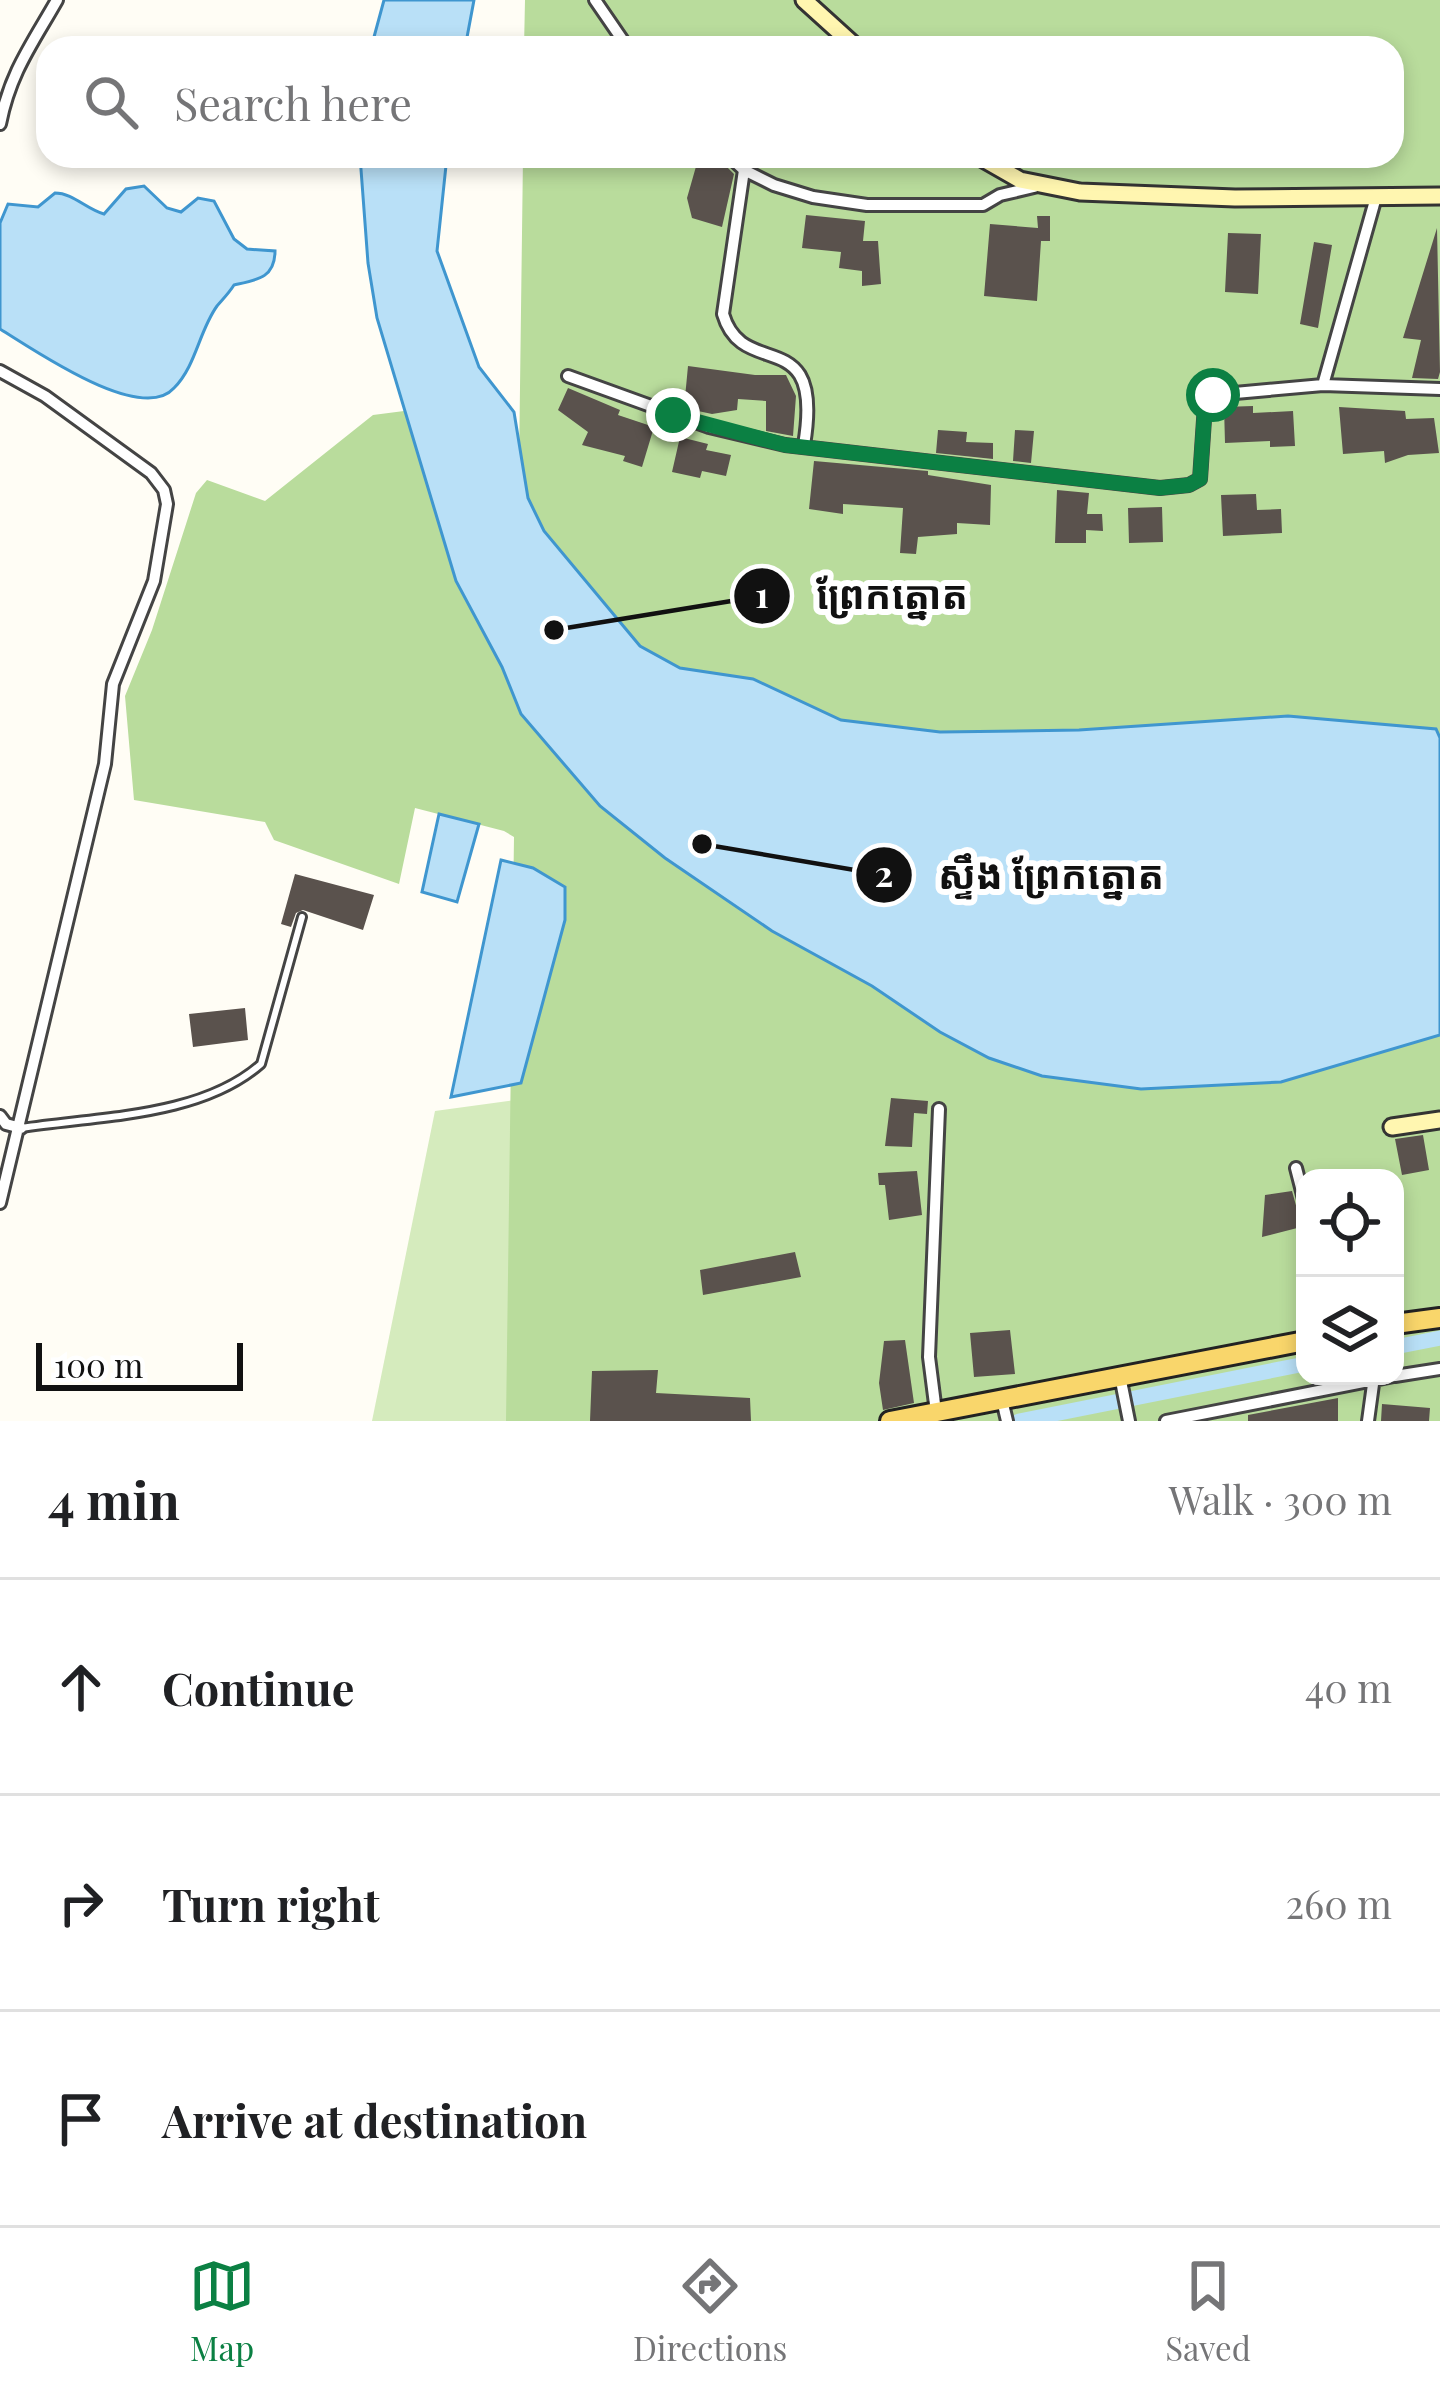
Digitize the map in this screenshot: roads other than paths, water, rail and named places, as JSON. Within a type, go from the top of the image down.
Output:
[{"type":"main road","points":[[804,0],[844,36]]},
{"type":"main road","points":[[1001,168],[1038,186],[1080,193],[1440,196]]},
{"type":"main road","points":[[1392,1127],[1440,1120]]},
{"type":"main road","points":[[1404,1323],[1440,1318]]},
{"type":"main road","points":[[890,1421],[936,1412],[1005,1412],[1120,1376],[1296,1343]]},
{"type":"street","points":[[0,124],[8,84],[57,0]]},
{"type":"street","points":[[595,0],[620,36]]},
{"type":"street","points":[[804,445],[808,405],[803,375],[795,366],[742,342],[723,314],[744,170],[813,197],[868,205],[983,206],[1000,195],[1038,186]]},
{"type":"street","points":[[1323,385],[1376,197]]},
{"type":"street","points":[[0,371],[45,396],[140,464],[164,490],[167,504],[154,581],[112,684],[105,764],[0,1203]]},
{"type":"street","points":[[568,376],[709,427],[785,445],[1160,488],[1200,479],[1205,405],[1213,395],[1323,385],[1440,389]]},
{"type":"street","points":[[936,1412],[928,1357],[940,1109]]},
{"type":"street","points":[[0,1116],[6,1124],[21,1128]]},
{"type":"street","points":[[1404,1374],[1440,1369]]},
{"type":"street","points":[[1120,1376],[1129,1421]]},
{"type":"street","points":[[1166,1421],[1343,1385]]},
{"type":"street","points":[[1368,1421],[1372,1385]]},
{"type":"lane","points":[[21,1128],[202,1101],[244,1079],[261,1064],[302,917]]},
{"type":"water","points":[[384,0],[474,0],[467,36],[374,36]]},
{"type":"water","points":[[361,168],[446,168],[437,251],[479,367],[514,412],[528,498],[544,531],[640,646],[680,668],[753,679],[841,720],[940,732],[1079,730],[1288,716],[1436,729],[1440,738],[1440,1035],[1281,1082],[1141,1089],[1042,1076],[989,1058],[940,1032],[872,986],[772,931],[665,858],[600,806],[521,714],[456,581],[377,318]]},
{"type":"water","points":[[144,186],[167,208],[181,212],[198,198],[214,201],[234,239],[247,249],[275,251],[268,272],[234,285],[217,306],[181,379],[158,397],[138,397],[87,380],[0,329],[0,223],[8,204],[38,207],[55,193],[104,214],[126,189]]},
{"type":"water","points":[[439,814],[479,824],[457,902],[422,892]]},
{"type":"water","points":[[501,860],[533,868],[565,887],[565,920],[521,1083],[451,1097]]},
{"type":"waterway","points":[[1404,1345],[1440,1338]]},
{"type":"waterway","points":[[1019,1421],[1296,1366]]},
{"type":"place","name":"ព្រែកត្នោត","points":[[554,630]]},
{"type":"place","name":"ស្ទឹង ព្រែកត្នោត","points":[[702,844]]}]
